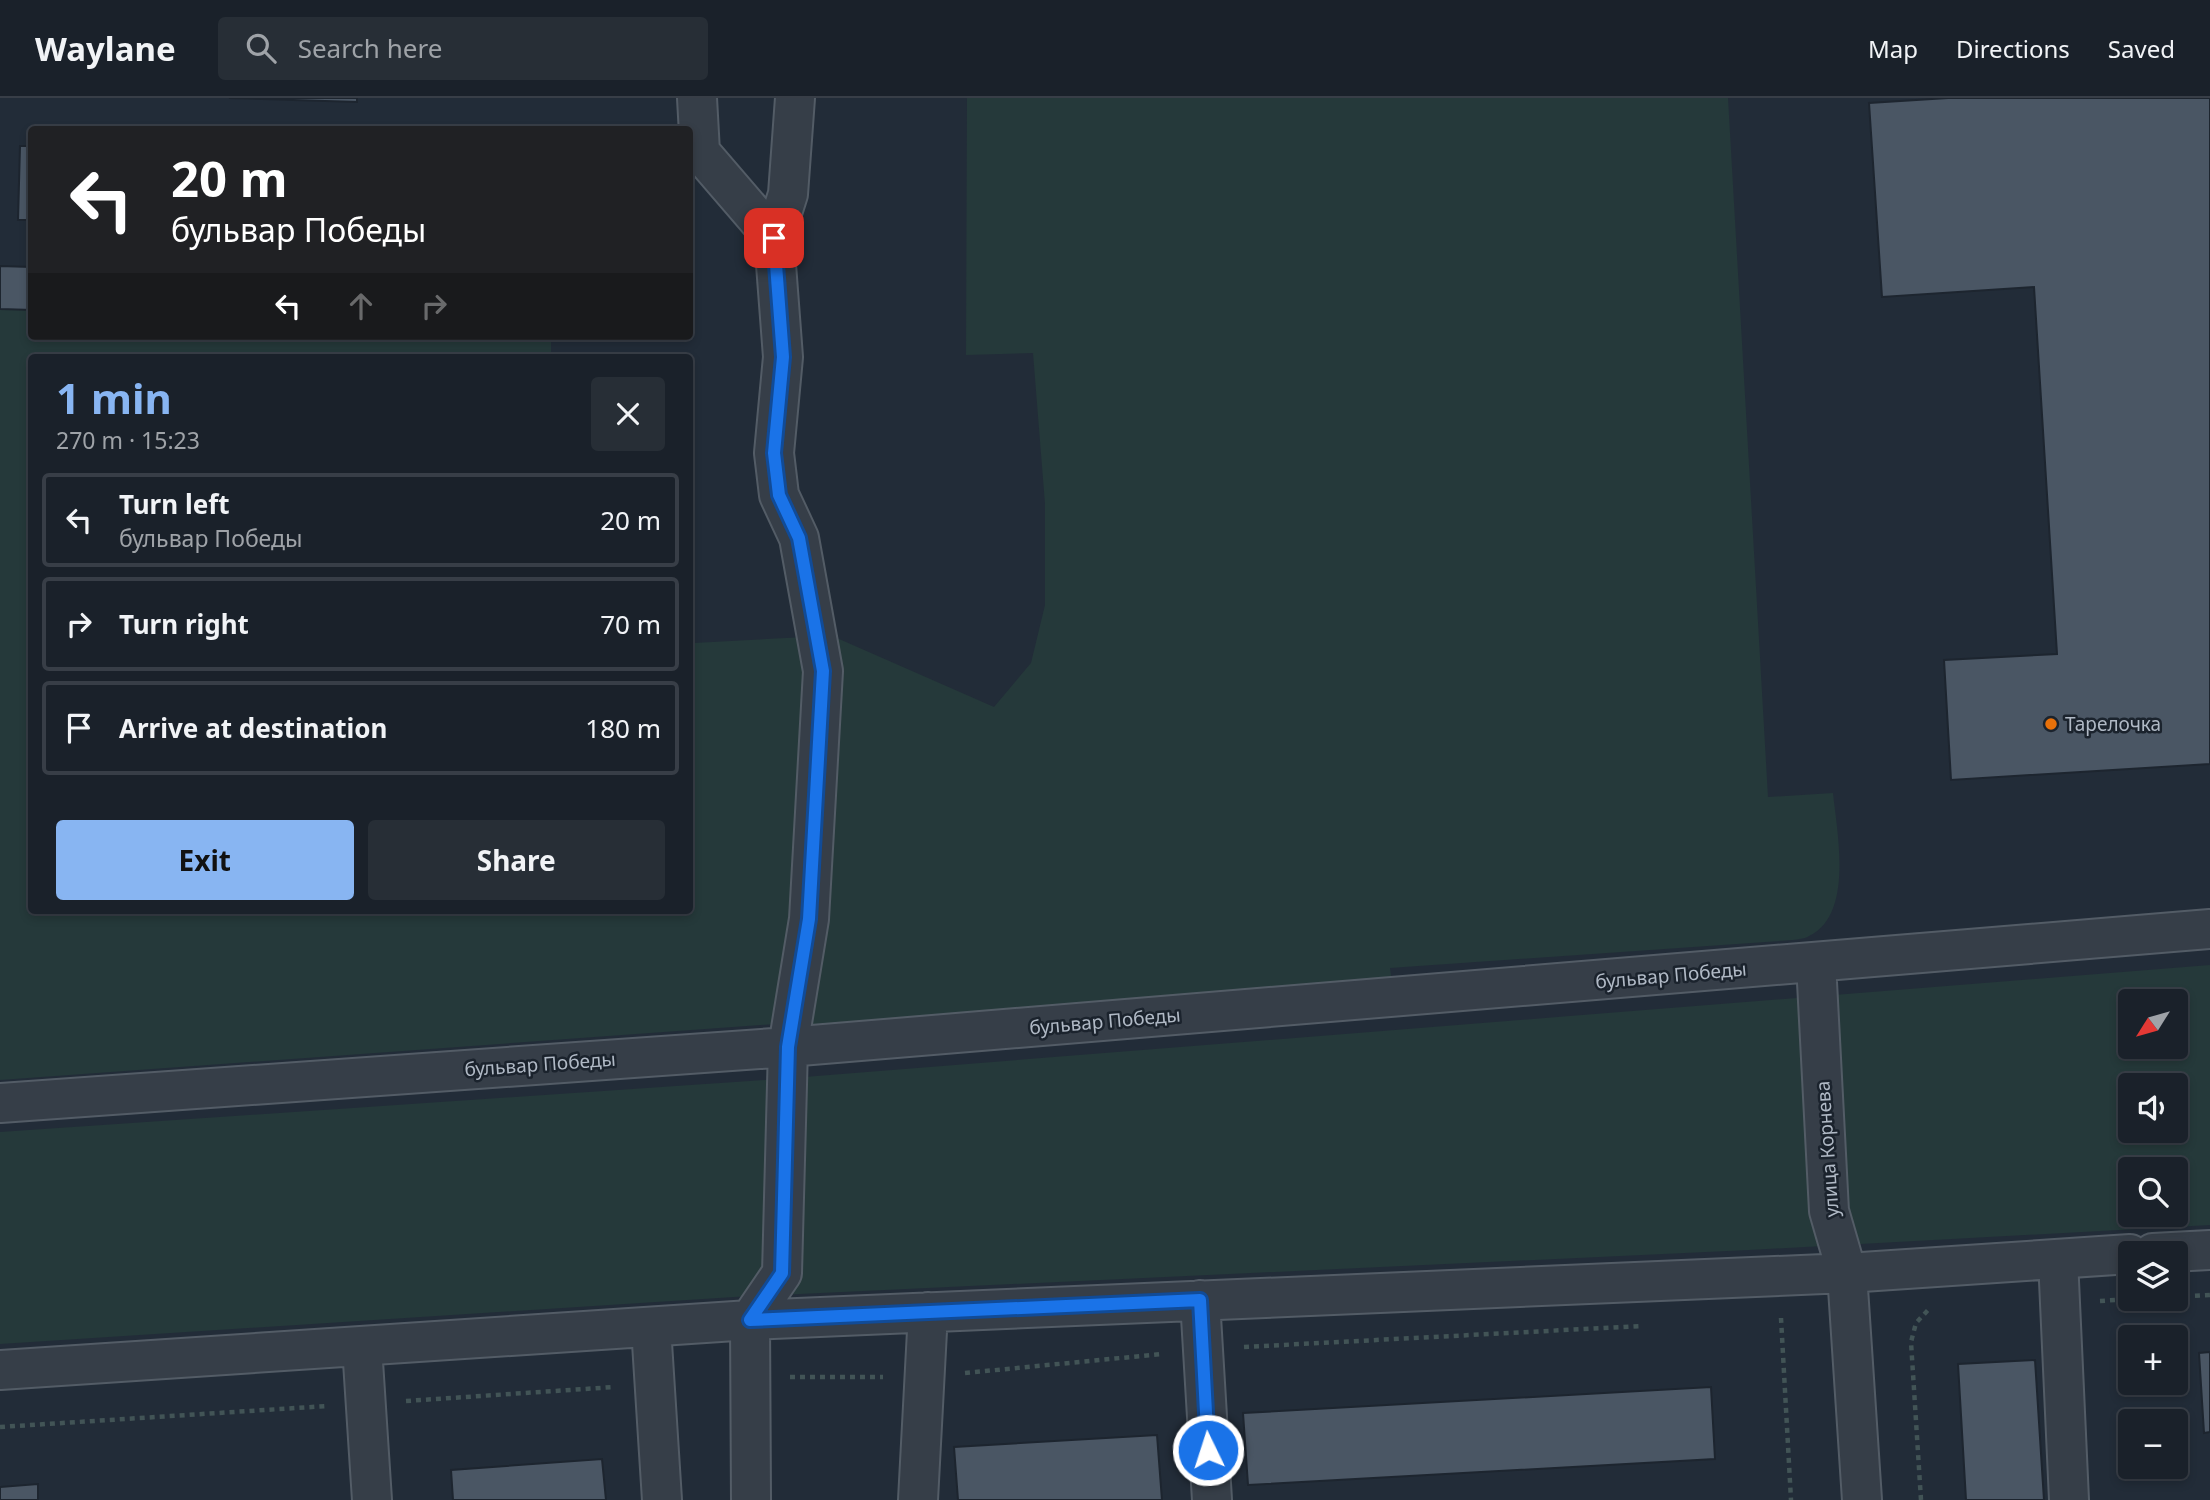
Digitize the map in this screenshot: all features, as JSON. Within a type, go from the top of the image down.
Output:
[{"type":"street","points":[[697,98],[700,152],[774,238]]},
{"type":"street","points":[[751,1500],[750,1320],[782,1273],[788,1047],[809,919],[823,671],[799,538],[779,495],[774,453],[783,357],[774,238],[788,194],[795,98]]},
{"type":"street","name":"бульвар Победы","points":[[0,1103],[788,1047],[2210,929]]},
{"type":"street","name":"улица Корнева","points":[[1816,963],[1829,1211],[1847,1273],[1862,1500]]},
{"type":"street","points":[[2188,1251],[2210,1250]]},
{"type":"street","points":[[0,1370],[750,1320],[1847,1273],[2118,1255]]},
{"type":"street","points":[[2058,1259],[2069,1500]]},
{"type":"street","points":[[1200,1300],[1212,1500]]},
{"type":"street","points":[[918,1500],[928,1312]]},
{"type":"street","points":[[651,1326],[662,1500]]},
{"type":"street","points":[[362,1346],[372,1500]]},
{"type":"path","points":[[2188,1296],[2210,1295]]},
{"type":"path","points":[[2060,1303],[2118,1300]]},
{"type":"path","points":[[1916,1310],[1942,1309]]},
{"type":"path","points":[[1921,1500],[1910,1342],[1916,1323],[1929,1310]]},
{"type":"path","points":[[1791,1500],[1780,1318],[1850,1313]]},
{"type":"path","points":[[751,1378],[926,1376],[1202,1350],[1643,1326]]},
{"type":"path","points":[[0,1427],[655,1385]]},
{"type":"green space","points":[[967,98],[1728,98],[1768,797],[1833,793],[1839,871],[1832,910],[1823,925],[1807,937],[1793,940],[1390,968],[1392,982],[806,1026],[830,635],[994,707],[1031,663],[1045,605],[1045,504],[1033,353],[966,355]]},
{"type":"green space","points":[[0,309],[28,310],[28,340],[551,340],[551,354],[28,354],[28,914],[693,914],[693,618],[694,643],[805,637],[793,916],[775,1024],[0,1080]]},
{"type":"green space","points":[[2210,965],[2210,1225],[2188,1226],[2188,1157],[2118,1157],[2118,1227],[2173,1227],[1749,1250],[734,1297],[0,1344],[0,1132],[779,1079]]},
{"type":"building","points":[[229,98],[357,98],[357,102]]},
{"type":"building","points":[[1948,98],[2210,98],[2210,764],[1951,780],[1944,660],[2057,654],[2034,287],[1882,297],[1869,103]]},
{"type":"building","points":[[20,146],[28,146],[28,220],[18,220]]},
{"type":"building","points":[[0,266],[28,267],[28,310],[0,309]]},
{"type":"building","points":[[2210,1352],[2210,1432],[2204,1433],[2199,1353]]},
{"type":"building","points":[[2035,1360],[2044,1500],[1966,1500],[1958,1364]]},
{"type":"building","points":[[1711,1387],[1715,1459],[1248,1485],[1243,1413]]},
{"type":"building","points":[[1157,1435],[1162,1500],[958,1500],[954,1447]]},
{"type":"building","points":[[602,1459],[606,1500],[453,1500],[451,1470]]},
{"type":"building","points":[[38,1484],[38,1500],[0,1500],[0,1487]]},
{"type":"place","name":"Тарелочка","points":[[2051,724]]},
{"type":"route","points":[[774,238],[783,357],[774,453],[779,495],[799,538],[823,671],[809,919],[788,1047],[782,1273],[750,1320],[1200,1300],[1208,1450]]}]
